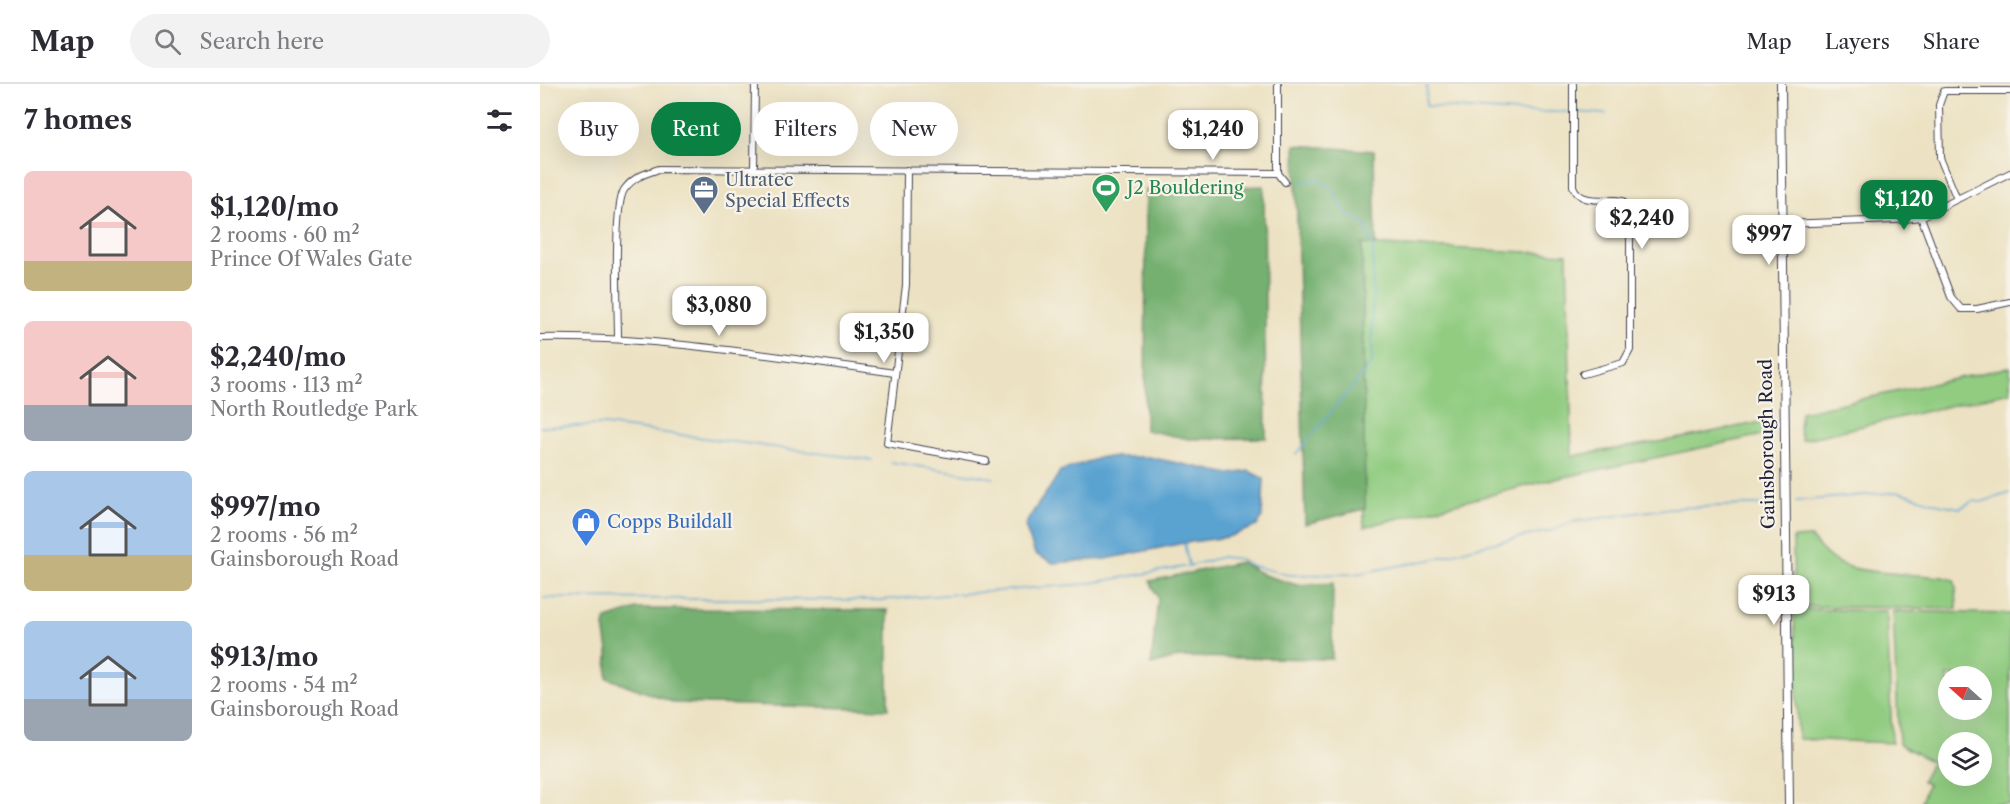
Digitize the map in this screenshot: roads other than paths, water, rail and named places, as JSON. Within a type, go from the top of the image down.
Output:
[{"type":"main road","name":"Gainsborough Road","points":[[1780,84],[1789,804]]},
{"type":"street","points":[[754,170],[755,84]]},
{"type":"street","points":[[1278,84],[1278,173],[1285,182]]},
{"type":"street","points":[[1573,84],[1573,186],[1575,191],[1582,198],[1622,201],[1629,209],[1630,220],[1630,350],[1623,363],[1583,374]]},
{"type":"street","points":[[1957,199],[1940,158],[1939,105],[1944,92],[2010,91]]},
{"type":"street","points":[[618,338],[618,213],[623,192],[636,177],[659,169],[1278,173]]},
{"type":"street","points":[[907,170],[906,285],[887,443],[980,458],[986,461]]},
{"type":"street","points":[[1782,224],[1922,217],[2010,173]]},
{"type":"street","points":[[1922,217],[1951,297],[1961,309],[1977,309],[2010,302]]},
{"type":"street","points":[[540,338],[618,338],[684,344],[895,373]]},
{"type":"water","points":[[1102,457],[1149,457],[1230,474],[1249,471],[1264,479],[1262,517],[1257,526],[1228,537],[1184,543],[1106,559],[1053,563],[1035,554],[1025,526],[1060,471]]},
{"type":"waterway","points":[[1427,84],[1426,106],[1518,112],[1569,112]]},
{"type":"waterway","points":[[1574,112],[1606,114]]},
{"type":"waterway","points":[[1295,455],[1372,363],[1373,248],[1365,224],[1348,214],[1326,183],[1320,180],[1302,183]]},
{"type":"waterway","points":[[540,427],[604,425],[872,460]]},
{"type":"waterway","points":[[891,462],[994,478]]},
{"type":"waterway","points":[[1796,501],[1900,492],[1960,508],[1973,501],[1981,502],[2010,493]]},
{"type":"waterway","points":[[544,598],[880,600],[1085,584],[1189,566],[1222,557],[1241,559],[1250,565],[1288,575],[1355,574],[1435,559],[1471,548],[1554,530],[1572,522],[1671,508],[1775,504]]},
{"type":"waterway","points":[[1184,543],[1189,565]]},
{"type":"place","name":"J2 Bouldering","points":[[1106,214]]},
{"type":"place","name":"Ultratec Special Effects","points":[[704,216]]},
{"type":"place","name":"Copps Buildall","points":[[586,548]]}]
